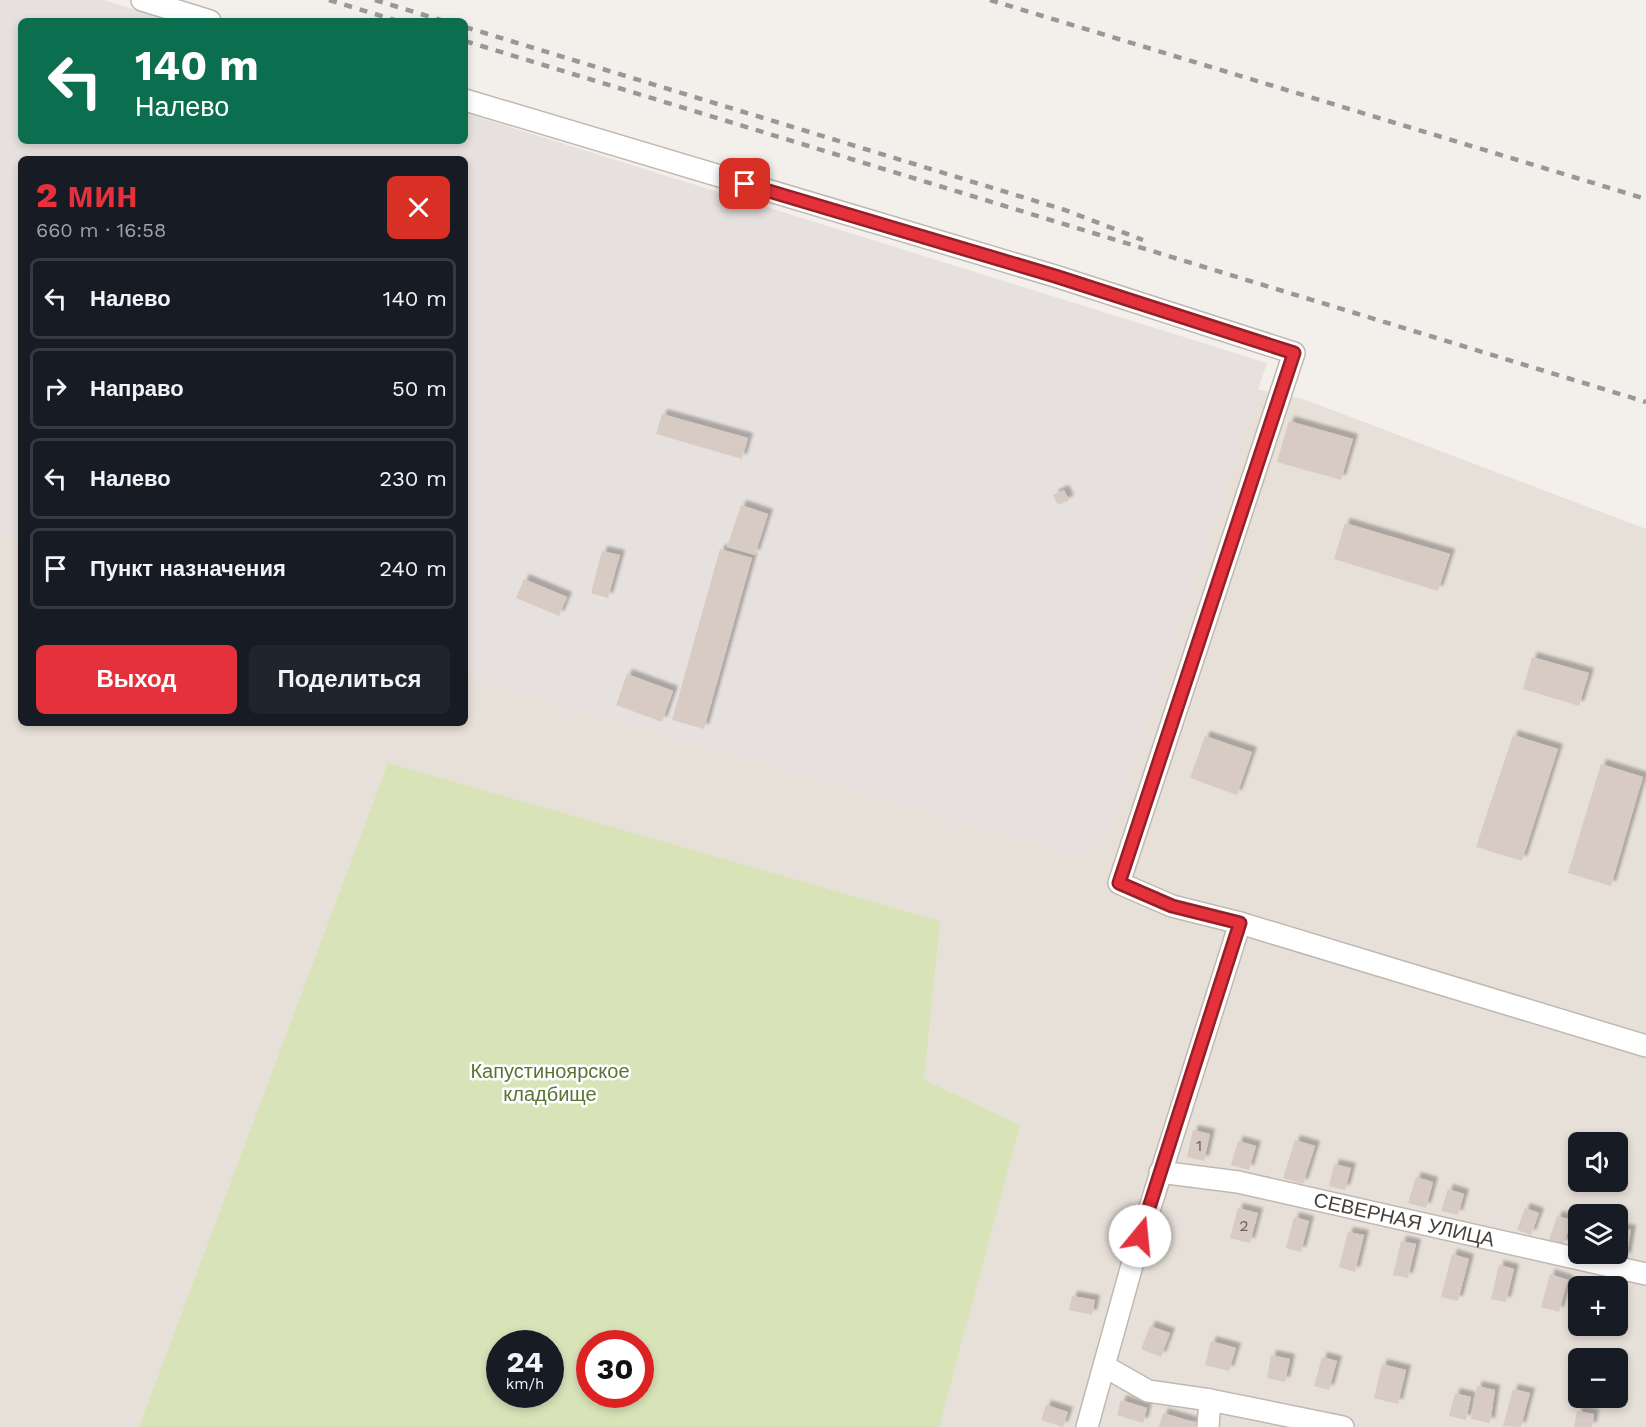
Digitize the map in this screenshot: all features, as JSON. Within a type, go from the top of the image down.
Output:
[{"type":"street","points":[[142,0],[200,18]]},
{"type":"street","points":[[468,101],[1055,276],[1294,353],[1119,883],[1172,906],[1240,923],[1646,1046]]},
{"type":"street","points":[[1086,1427],[1160,1172],[1240,923]]},
{"type":"street","name":"СЕВЕРНАЯ УЛИЦА","points":[[1160,1172],[1238,1182],[1646,1274]]},
{"type":"street","points":[[1104,1366],[1148,1391],[1210,1400],[1343,1427]]},
{"type":"street","points":[[1208,1427],[1210,1400]]},
{"type":"shaded area","points":[[0,0],[104,0],[161,18],[18,18],[18,144],[468,144],[468,114],[1267,363],[1109,833],[1077,856],[468,678],[468,156],[18,156],[18,541],[0,536]]},
{"type":"shaded area","points":[[0,46],[18,127],[18,144],[21,144],[21,156],[18,156],[18,726],[468,726],[468,179],[1034,339],[1306,400],[1646,529],[1646,1427],[0,1427]]},
{"type":"green space","name":"Капустиноярское кладбище","points":[[388,763],[940,921],[924,1080],[1020,1125],[939,1427],[139,1427]]},
{"type":"building","points":[[662,414],[748,438],[742,459],[656,434]]},
{"type":"building","points":[[1289,421],[1353,439],[1341,480],[1277,462]]},
{"type":"building","points":[[1064,490],[1069,500],[1058,505],[1053,495]]},
{"type":"building","points":[[741,505],[768,514],[755,555],[727,547]]},
{"type":"building","points":[[1345,523],[1450,554],[1438,591],[1334,559]]},
{"type":"building","points":[[720,549],[752,558],[704,729],[672,720]]},
{"type":"building","points":[[602,551],[620,555],[608,598],[591,593]]},
{"type":"building","points":[[524,579],[567,597],[559,616],[516,598]]},
{"type":"building","points":[[1532,657],[1589,673],[1579,706],[1523,689]]},
{"type":"building","points":[[627,674],[673,691],[662,722],[616,705]]},
{"type":"building","points":[[1513,735],[1558,749],[1522,861],[1476,847]]},
{"type":"building","points":[[1205,736],[1252,752],[1237,795],[1190,778]]},
{"type":"building","points":[[1601,764],[1643,777],[1611,886],[1568,873]]},
{"type":"building","points":[[1193,1130],[1210,1134],[1204,1161],[1187,1157]]},
{"type":"building","points":[[1295,1140],[1315,1146],[1303,1184],[1283,1178]]},
{"type":"building","points":[[1238,1141],[1256,1146],[1249,1170],[1231,1165]]},
{"type":"building","points":[[1334,1164],[1351,1168],[1345,1190],[1329,1186]]},
{"type":"building","points":[[1416,1177],[1433,1182],[1426,1208],[1408,1203]]},
{"type":"building","points":[[1448,1189],[1464,1194],[1458,1215],[1441,1211]]},
{"type":"building","points":[[1238,1208],[1258,1213],[1250,1243],[1230,1238]]},
{"type":"building","points":[[1525,1208],[1539,1213],[1531,1235],[1517,1230]]},
{"type":"building","points":[[1557,1216],[1568,1219],[1568,1231],[1563,1245],[1549,1240]]},
{"type":"building","points":[[1294,1217],[1309,1221],[1301,1252],[1286,1248]]},
{"type":"building","points":[[1628,1230],[1631,1230],[1628,1247]]},
{"type":"building","points":[[1348,1232],[1364,1235],[1355,1272],[1339,1267]]},
{"type":"building","points":[[1401,1241],[1416,1244],[1408,1278],[1393,1275]]},
{"type":"building","points":[[1452,1254],[1469,1259],[1458,1301],[1441,1297]]},
{"type":"building","points":[[1499,1265],[1514,1269],[1506,1302],[1491,1299]]},
{"type":"building","points":[[1550,1274],[1568,1280],[1559,1312],[1541,1307]]},
{"type":"building","points":[[1072,1296],[1095,1300],[1092,1315],[1069,1310]]},
{"type":"building","points":[[1150,1326],[1170,1333],[1161,1357],[1141,1349]]},
{"type":"building","points":[[1211,1341],[1236,1348],[1229,1371],[1205,1365]]},
{"type":"building","points":[[1271,1355],[1290,1359],[1285,1382],[1267,1378]]},
{"type":"building","points":[[1322,1357],[1337,1361],[1329,1390],[1314,1386]]},
{"type":"building","points":[[1382,1364],[1406,1370],[1398,1404],[1374,1398]]},
{"type":"building","points":[[1477,1386],[1495,1390],[1490,1423],[1471,1419]]},
{"type":"building","points":[[1513,1389],[1530,1393],[1521,1427],[1503,1426]]},
{"type":"building","points":[[1455,1393],[1471,1397],[1466,1420],[1449,1416]]},
{"type":"building","points":[[1121,1400],[1147,1408],[1143,1423],[1117,1415]]},
{"type":"building","points":[[1046,1405],[1068,1412],[1063,1427],[1041,1420]]},
{"type":"building","points":[[1577,1411],[1594,1414],[1592,1427],[1574,1427]]},
{"type":"building","points":[[1163,1413],[1197,1423],[1195,1427],[1159,1427]]},
{"type":"railway","points":[[329,0],[388,18]]},
{"type":"railway","points":[[375,0],[434,18]]},
{"type":"railway","points":[[990,0],[1646,199]]},
{"type":"railway","points":[[468,28],[1065,210],[1143,240]]},
{"type":"railway","points":[[468,42],[1646,402]]},
{"type":"route","points":[[745,184],[1055,276],[1294,353],[1119,883],[1172,906],[1240,923],[1140,1236]]}]
